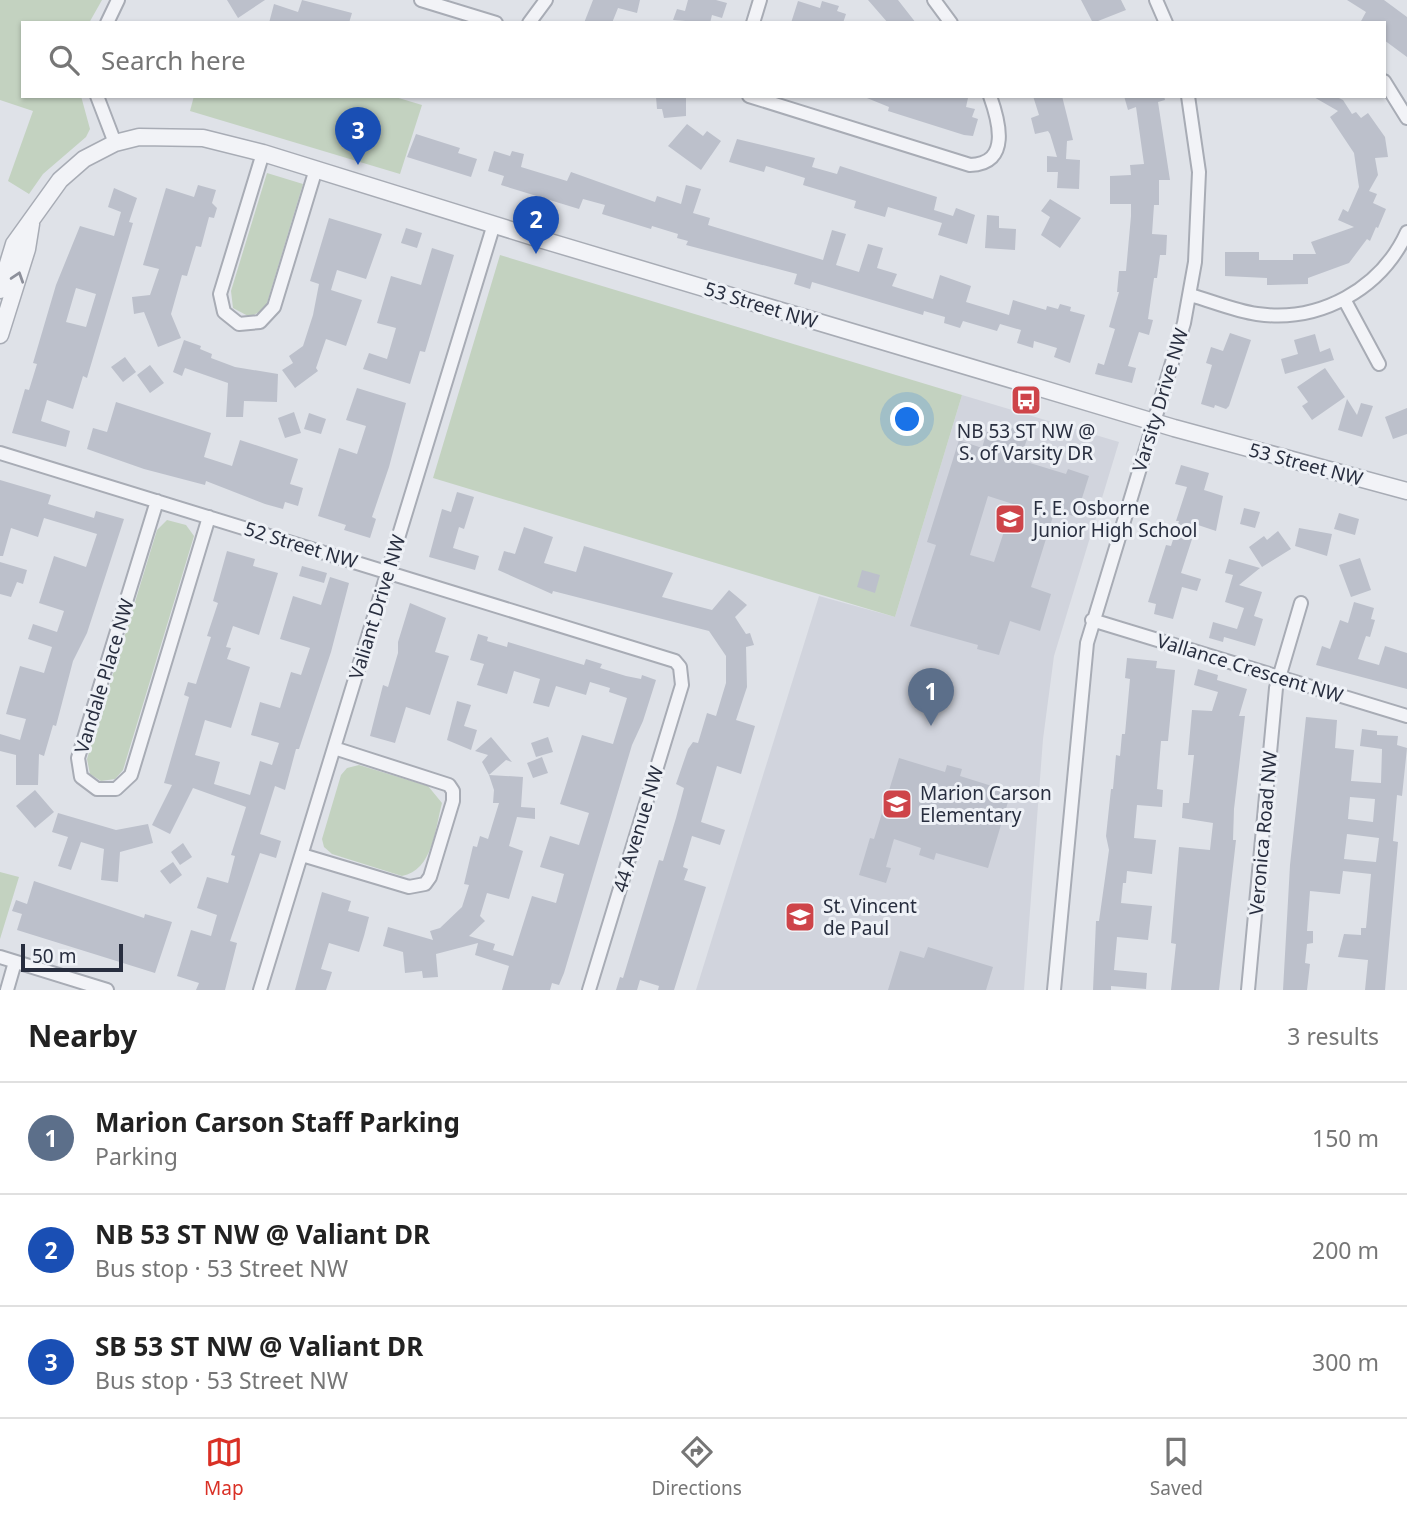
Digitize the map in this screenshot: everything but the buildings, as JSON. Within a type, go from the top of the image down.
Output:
[{"type":"street","points":[[108,21],[118,0]]},
{"type":"street","points":[[421,0],[489,21]]},
{"type":"street","points":[[530,21],[546,0]]},
{"type":"street","points":[[754,21],[760,0]]},
{"type":"street","points":[[934,0],[950,21]]},
{"type":"street","points":[[1156,0],[1165,21]]},
{"type":"street","points":[[1386,84],[1407,118]]},
{"type":"street","points":[[0,290],[14,244],[68,171],[115,143],[98,98]]},
{"type":"street","points":[[755,98],[970,165],[986,162],[999,147],[1001,130],[991,98]]},
{"type":"street","name":"Varsity Drive NW","points":[[1054,990],[1084,661],[1093,620],[1190,295],[1197,237],[1199,172],[1188,98]]},
{"type":"street","name":"53 Street NW","points":[[115,143],[170,135],[203,138],[263,153],[1154,422],[1407,491]]},
{"type":"street","points":[[263,153],[220,294],[224,312],[239,324],[260,322],[274,307],[316,169]]},
{"type":"street","points":[[0,335],[27,249],[32,218]]},
{"type":"street","name":"Valiant Drive NW","points":[[260,990],[494,224]]},
{"type":"street","points":[[1190,295],[1255,314],[1306,313],[1344,299],[1384,268],[1407,232]]},
{"type":"street","points":[[1344,299],[1379,364]]},
{"type":"street","name":"52 Street NW","points":[[0,453],[665,656],[680,667]]},
{"type":"street","name":"Vandale Place NW","points":[[156,501],[78,758],[81,777],[97,789],[116,789],[131,775],[209,517]]},
{"type":"street","name":"Veronica Road NW","points":[[1248,990],[1279,677],[1301,603]]},
{"type":"street","name":"Vallance Crescent NW","points":[[1093,620],[1407,716]]},
{"type":"street","name":"44 Avenue NW","points":[[589,990],[682,685],[680,667]]},
{"type":"street","points":[[302,855],[416,887],[425,884],[430,877],[438,852],[453,800],[449,785],[334,748]]},
{"type":"street","points":[[0,957],[66,984],[107,990]]},
{"type":"street","points":[[7,990],[15,962]]},
{"type":"shaded area","points":[[962,395],[1119,442],[1054,656],[1043,739],[1024,990],[696,990],[819,596],[895,617]]},
{"type":"green space","points":[[0,0],[102,0],[90,21],[21,21],[21,98],[82,98],[90,129],[86,137],[43,174],[29,194],[8,181],[33,111],[0,100]]},
{"type":"green space","points":[[193,98],[399,98],[422,105],[400,174],[190,111]]},
{"type":"green space","points":[[267,173],[303,184],[267,303],[263,310],[250,317],[233,308],[231,291]]},
{"type":"green space","points":[[500,255],[962,395],[895,617],[433,478]]},
{"type":"green space","points":[[167,520],[186,525],[194,536],[123,770],[115,779],[101,781],[90,774],[87,759],[157,530]]},
{"type":"green space","points":[[359,765],[428,786],[442,803],[431,847],[420,866],[412,872],[402,876],[332,854],[324,847],[322,839],[341,775],[347,768]]},
{"type":"green space","points":[[0,872],[19,877],[0,939]]},
{"type":"place","name":"SB 53 ST NW @ Valiant DR","points":[[358,165]]},
{"type":"place","name":"NB 53 ST NW @ Valiant DR","points":[[536,254]]},
{"type":"place","name":"NB 53 ST NW @ S. of Varsity DR","points":[[1026,400]]},
{"type":"place","name":"F. E. Osborne Junior High School","points":[[1010,519]]},
{"type":"place","name":"Marion Carson Staff Parking","points":[[931,726]]},
{"type":"place","name":"Marion Carson Elementary","points":[[897,804]]},
{"type":"place","name":"St. Vincent de Paul","points":[[800,917]]}]
